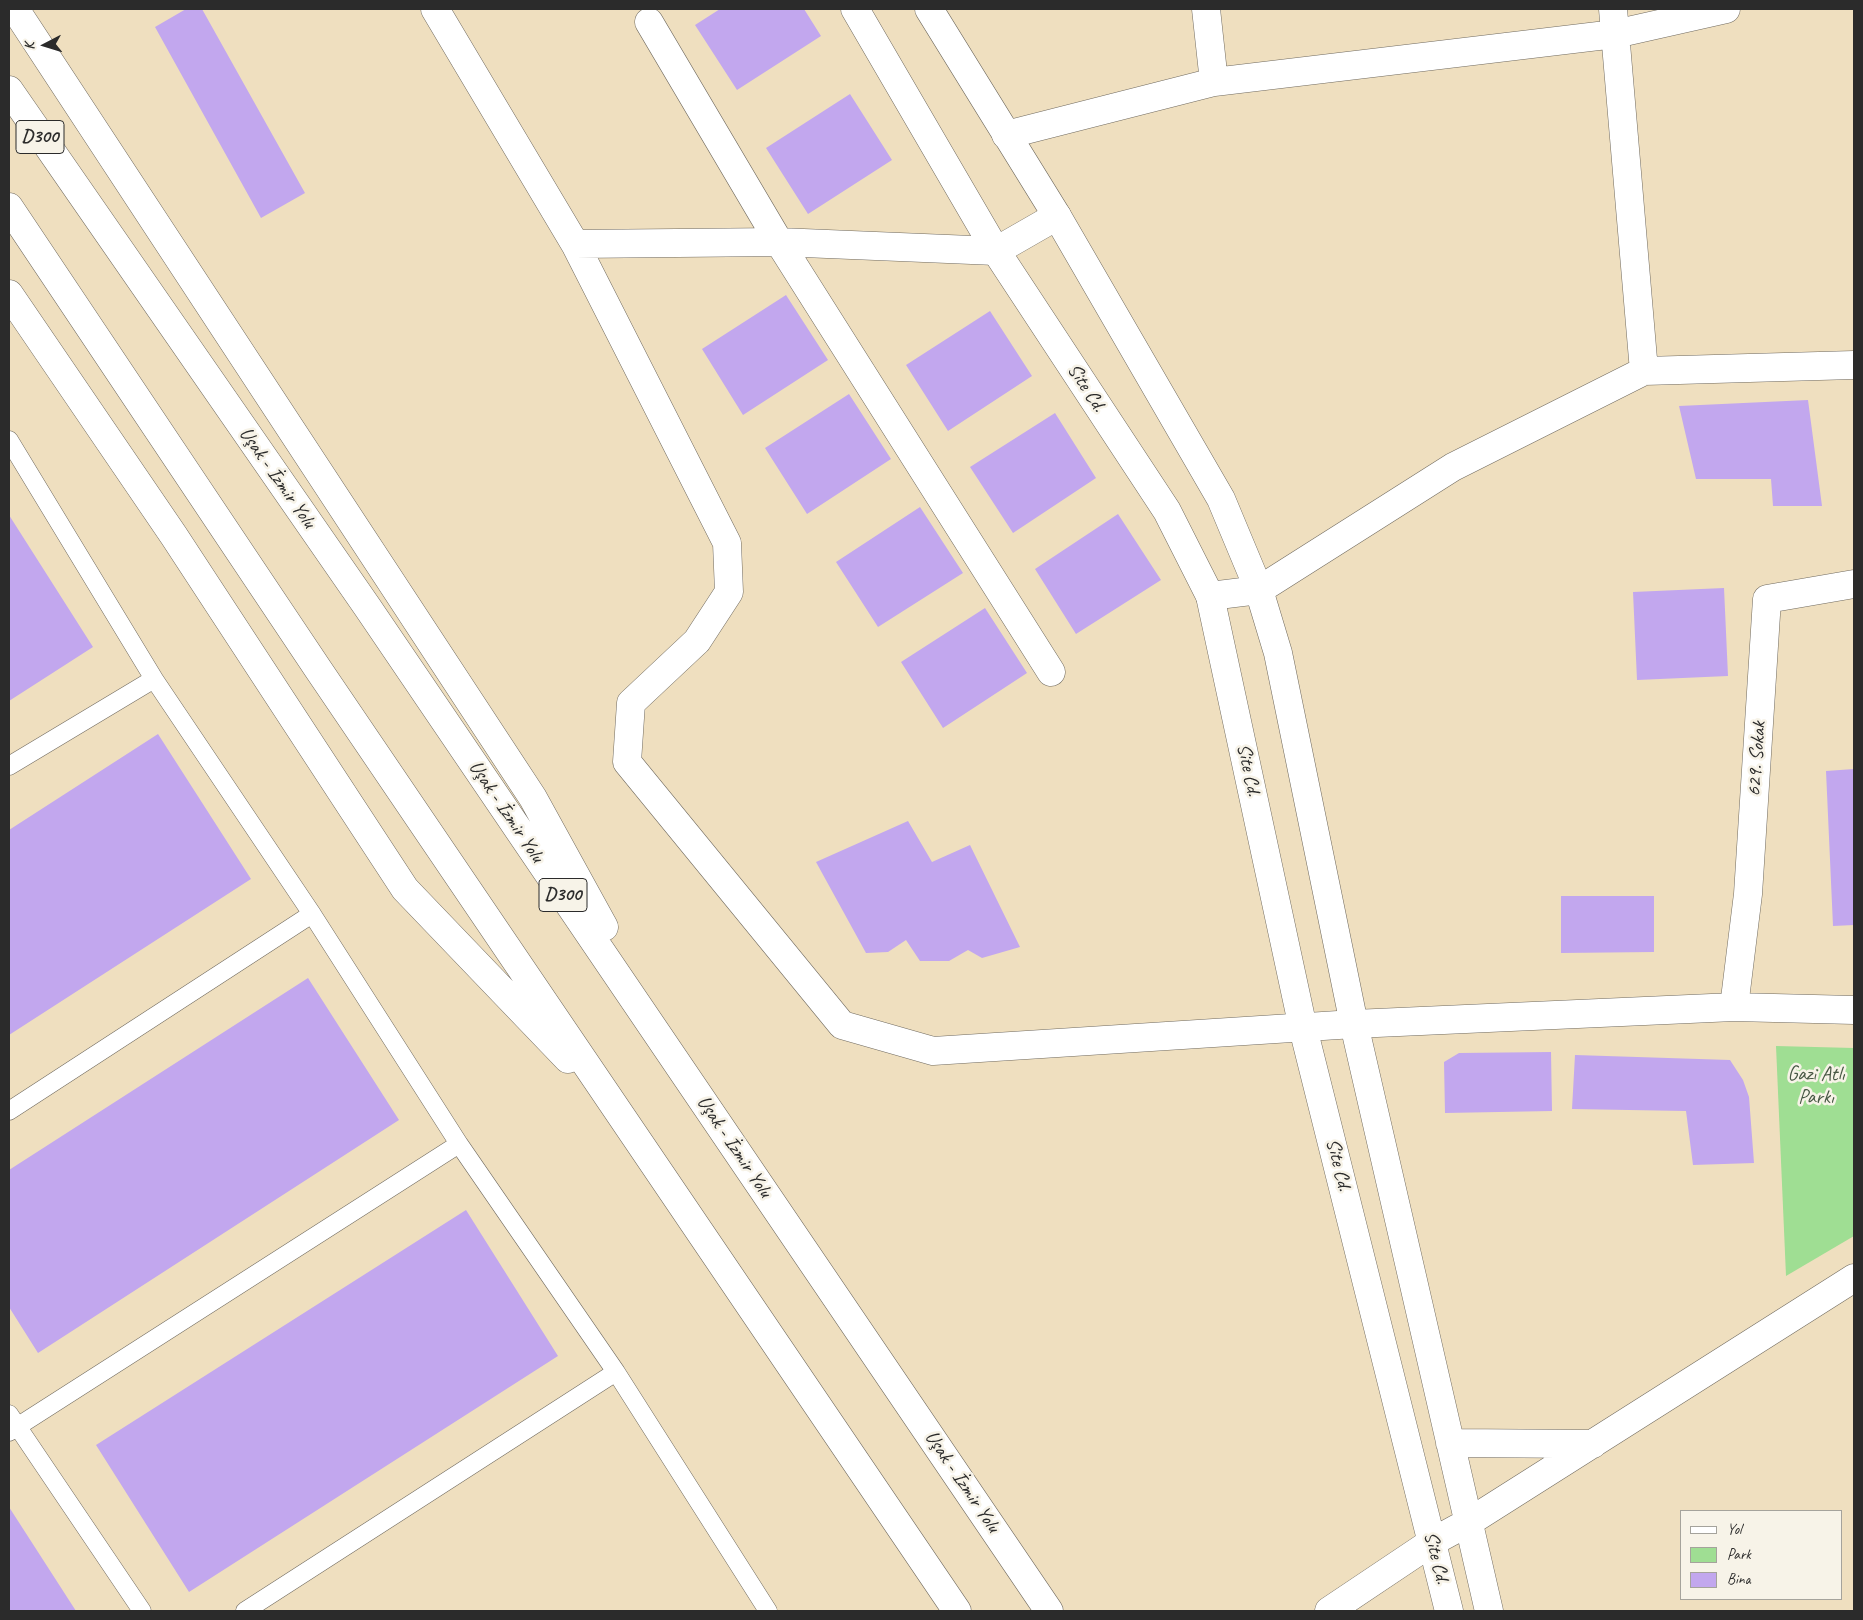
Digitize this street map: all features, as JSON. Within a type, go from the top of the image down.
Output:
[{"type":"main road","points":[[15,9],[533,798],[688,1079]]},
{"type":"main road","points":[[435,9],[575,244],[727,542],[729,592],[697,641],[631,703],[627,762],[842,1025],[933,1051],[1354,1024],[1734,1006],[1854,1010]]},
{"type":"main road","name":"Site Cd.","points":[[855,9],[996,251],[1167,511],[1210,596],[1303,1028],[1449,1611]]},
{"type":"main road","name":"Site Cd.","points":[[929,9],[1057,216],[1221,499],[1259,590],[1278,653],[1354,1024],[1489,1611]]},
{"type":"main road","points":[[1206,9],[1214,82]]},
{"type":"main road","points":[[1006,135],[1214,82],[1614,21],[1726,9]]},
{"type":"main road","points":[[1614,21],[1644,371]]},
{"type":"main road","points":[[649,22],[779,242],[1051,672]]},
{"type":"main road","name":"Uşak - İzmir Yolu","points":[[9,90],[362,600],[1050,1611]]},
{"type":"main road","points":[[575,244],[779,242],[996,251],[1057,216]]},
{"type":"main road","points":[[16,218],[318,669],[956,1611]]},
{"type":"main road","points":[[9,294],[174,536],[404,889],[622,1116]]},
{"type":"main road","points":[[1210,596],[1259,590],[1453,467],[1644,371],[1854,365]]},
{"type":"main road","name":"629. Sokak","points":[[1734,1006],[1748,894],[1768,599],[1854,584]]},
{"type":"main road","points":[[1329,1611],[1432,1542],[1468,1522],[1593,1444],[1854,1278]]},
{"type":"main road","points":[[1450,1443],[1593,1444]]},
{"type":"lane","points":[[10,444],[154,679],[312,914],[459,1144],[616,1372],[768,1611]]},
{"type":"lane","points":[[9,766],[154,679]]},
{"type":"lane","points":[[9,1111],[312,914]]},
{"type":"lane","points":[[142,1611],[11,1425],[459,1144]]},
{"type":"lane","points":[[245,1611],[616,1372]]},
{"type":"green space","name":"Gazi Atlı Parkı","points":[[1776,1046],[1854,1048],[1854,1236],[1786,1276]]},
{"type":"building","points":[[186,9],[202,9],[305,193],[261,218],[155,27]]},
{"type":"building","points":[[720,9],[804,9],[821,36],[737,90],[695,25]]},
{"type":"building","points":[[850,94],[892,160],[808,214],[766,148]]},
{"type":"building","points":[[786,295],[828,360],[743,415],[702,349]]},
{"type":"building","points":[[990,311],[1032,376],[948,431],[906,365]]},
{"type":"building","points":[[849,394],[891,459],[807,514],[765,448]]},
{"type":"building","points":[[1808,400],[1822,506],[1773,506],[1771,479],[1696,479],[1679,406]]},
{"type":"building","points":[[1055,413],[1096,478],[1013,533],[970,467]]},
{"type":"building","points":[[920,507],[963,573],[878,627],[836,562]]},
{"type":"building","points":[[1118,514],[1161,580],[1076,634],[1035,569]]},
{"type":"building","points":[[9,515],[93,647],[9,701]]},
{"type":"building","points":[[1724,588],[1728,676],[1637,680],[1633,592]]},
{"type":"building","points":[[985,608],[1027,673],[943,728],[901,662]]},
{"type":"building","points":[[158,734],[251,879],[9,1035],[9,830]]},
{"type":"building","points":[[1854,769],[1854,925],[1833,926],[1826,771]]},
{"type":"building","points":[[908,821],[932,862],[970,845],[1020,947],[982,958],[968,950],[949,961],[920,961],[906,940],[888,952],[866,953],[816,862]]},
{"type":"building","points":[[1561,896],[1654,896],[1654,952],[1561,953]]},
{"type":"building","points":[[308,978],[399,1120],[38,1353],[9,1307],[9,1170]]},
{"type":"building","points":[[1551,1052],[1552,1111],[1445,1113],[1444,1062],[1459,1053]]},
{"type":"building","points":[[1575,1055],[1730,1060],[1743,1080],[1749,1097],[1754,1163],[1693,1165],[1686,1111],[1572,1109]]},
{"type":"building","points":[[466,1210],[558,1356],[189,1592],[96,1445]]},
{"type":"building","points":[[9,1507],[76,1611],[9,1611]]}]
